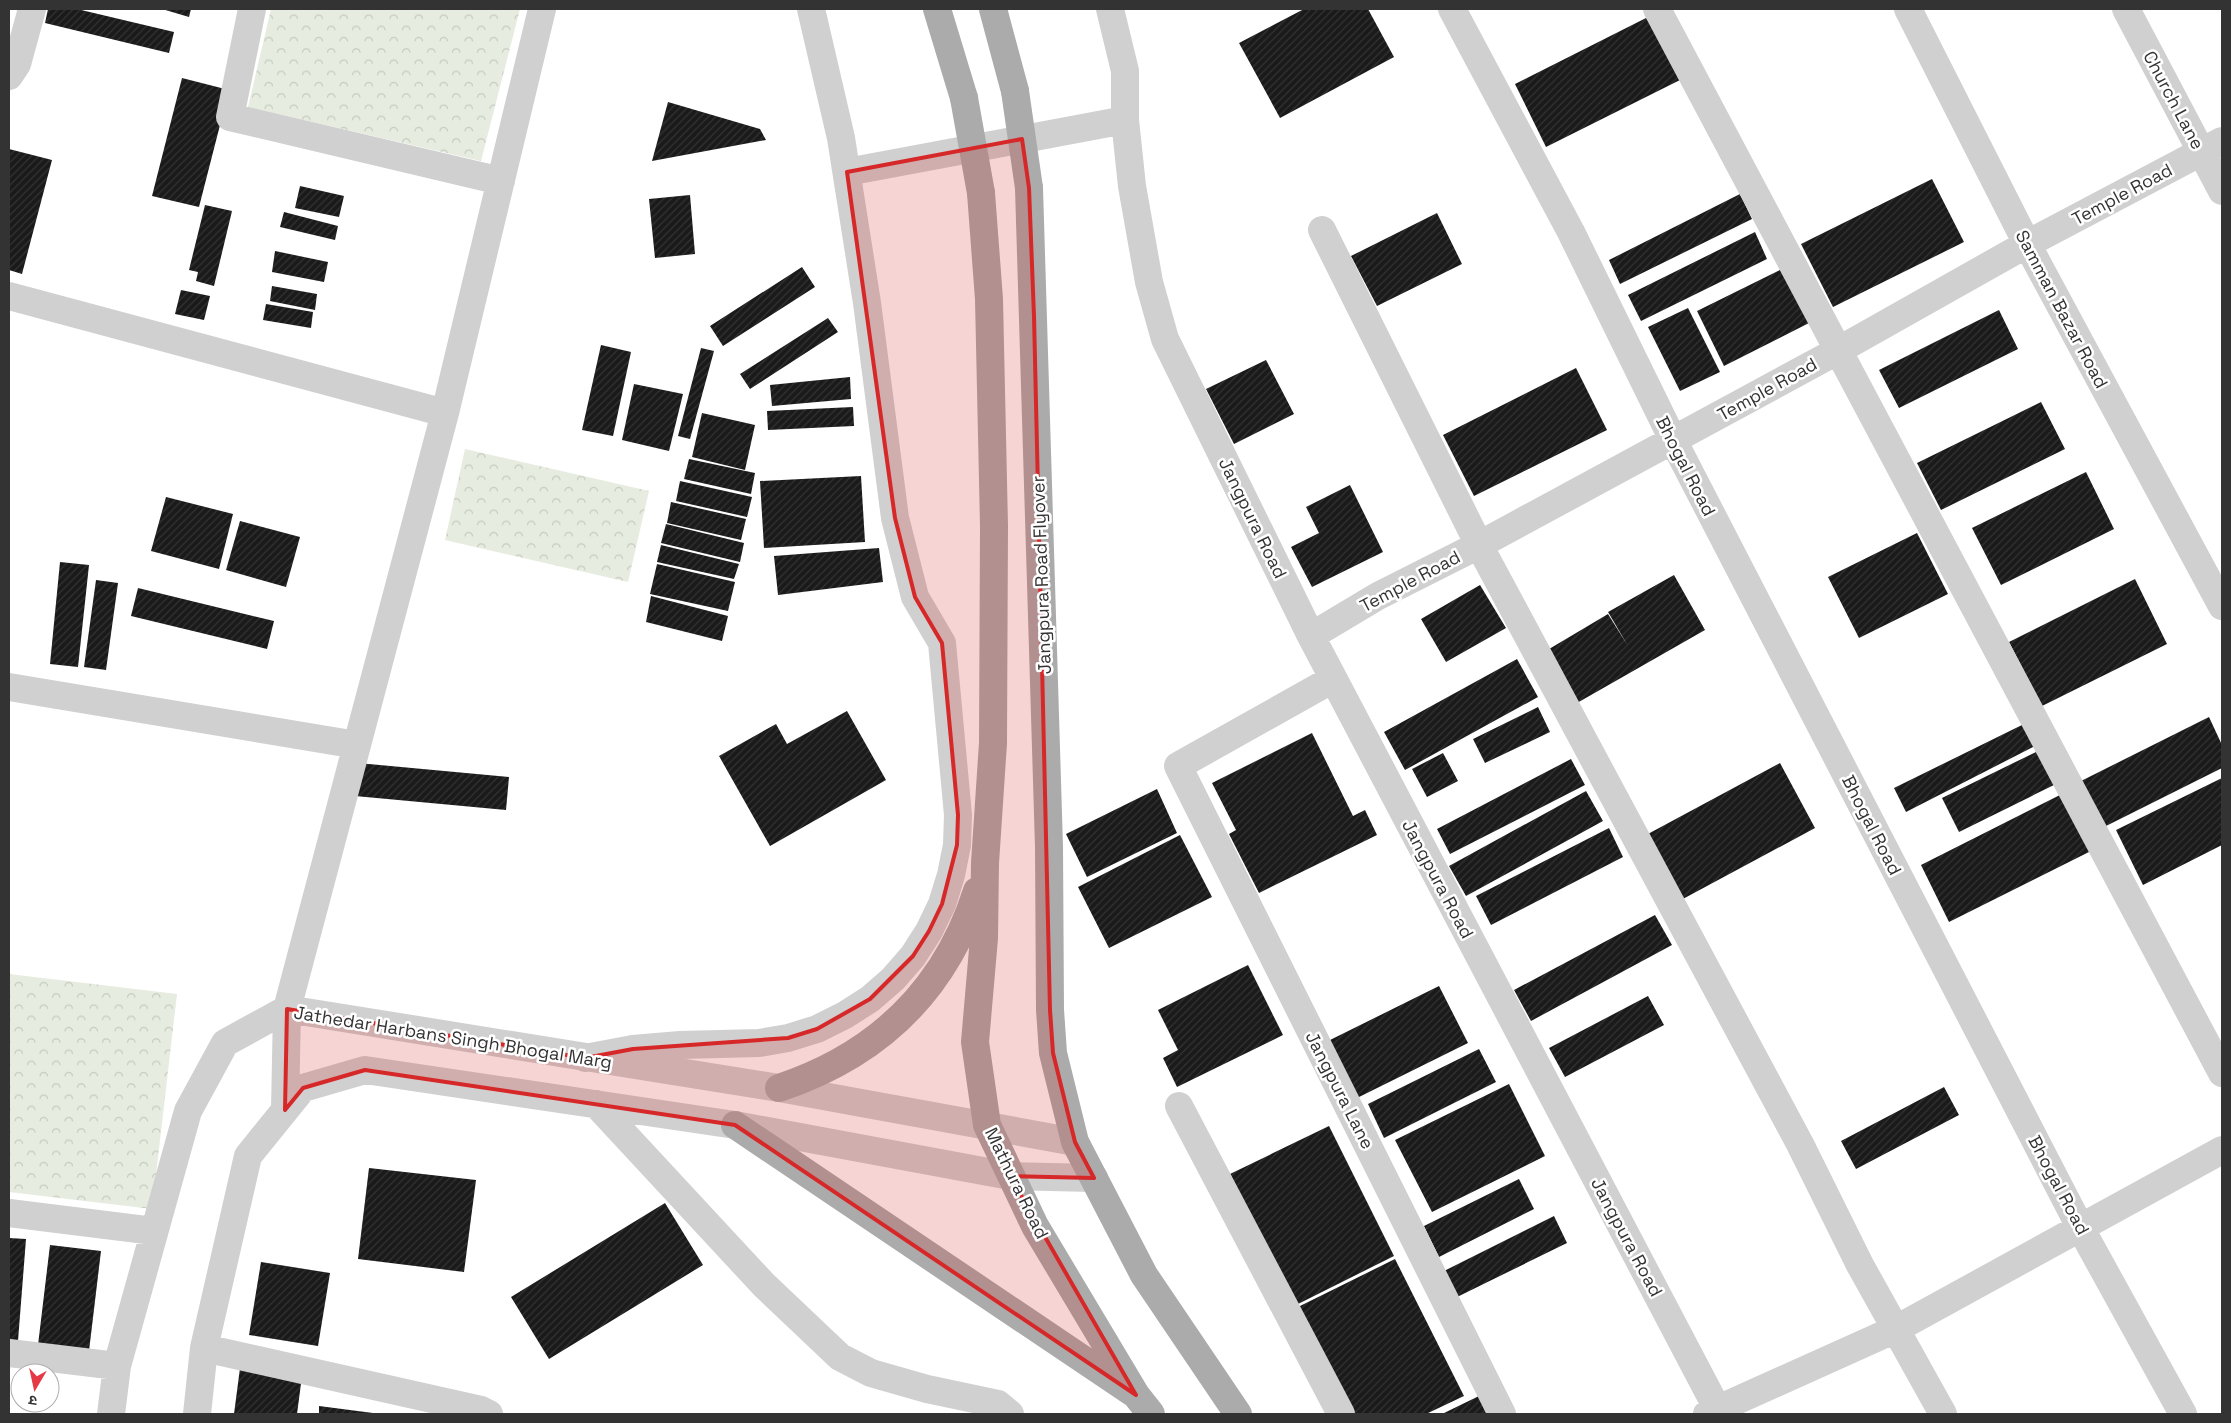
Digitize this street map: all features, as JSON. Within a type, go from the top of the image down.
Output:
[{"type":"main road","points":[[779,1088],[805,1079],[852,1055],[875,1040],[914,1004],[946,962],[959,939],[970,914],[985,863],[993,743],[993,467],[989,299],[982,193],[964,98],[937,9]]},
{"type":"main road","name":"Jangpura Road Flyover","points":[[993,9],[1015,92],[1029,188],[1049,848],[1050,1010],[1053,1053],[1075,1142]]},
{"type":"main road","name":"Mathura Road","points":[[985,863],[984,938],[976,1042],[987,1125],[1035,1226],[1144,1405]]},
{"type":"main road","points":[[735,1125],[1144,1405]]},
{"type":"main road","points":[[1075,1142],[1144,1275],[1238,1414]]},
{"type":"street","points":[[9,76],[17,64],[32,9]]},
{"type":"street","points":[[252,9],[230,117],[501,181]]},
{"type":"street","points":[[285,1110],[287,1009],[445,413],[542,9]]},
{"type":"street","points":[[586,1058],[633,1049],[680,1045],[759,1043],[796,1036],[817,1029],[845,1015],[870,999],[893,979],[913,956],[929,931],[942,904],[951,875],[957,845],[958,815],[942,643],[915,597],[895,518],[867,303],[847,172],[811,9]]},
{"type":"street","name":"Jangpura Road","points":[[1110,9],[1125,71],[1126,120],[1132,186],[1149,282],[1165,339],[1333,679],[1715,1413]]},
{"type":"street","name":"Bhogal Road","points":[[1452,9],[1571,232],[1673,440],[2080,1227],[2183,1414]]},
{"type":"street","points":[[1657,9],[2222,1073]]},
{"type":"street","name":"Samman Bazar Road","points":[[1908,9],[2027,244],[2222,606]]},
{"type":"street","name":"Church Lane","points":[[2126,9],[2212,147],[2222,191]]},
{"type":"street","points":[[847,172],[1126,120]]},
{"type":"street","name":"Temple Road","points":[[1311,636],[1378,596],[1479,545],[1839,350],[2027,244],[2212,147]]},
{"type":"street","points":[[1322,230],[1479,545],[1800,1144],[1860,1265],[1943,1414]]},
{"type":"street","points":[[9,296],[445,413]]},
{"type":"street","name":"Jangpura Lane","points":[[1333,679],[1178,766],[1502,1414]]},
{"type":"street","points":[[9,687],[357,745]]},
{"type":"street","name":"Jathedar Harbans Singh Bhogal Marg","points":[[112,1414],[117,1366],[188,1111],[225,1043],[287,1009],[779,1088],[1075,1142]]},
{"type":"street","points":[[197,1414],[204,1348],[248,1156],[302,1088],[365,1070],[735,1125],[1010,1176],[1094,1178]]},
{"type":"street","points":[[596,1104],[764,1285],[840,1357],[871,1373],[928,1389],[998,1404],[1010,1414]]},
{"type":"street","points":[[1179,1106],[1341,1414]]},
{"type":"street","points":[[1715,1413],[1896,1328],[2222,1150]]},
{"type":"street","points":[[9,1213],[154,1231]]},
{"type":"street","points":[[204,1348],[483,1413]]},
{"type":"street","points":[[9,1354],[117,1366]]},
{"type":"highlighted area","points":[[1022,139],[1029,188],[1034,316],[1050,1010],[1053,1053],[1075,1142],[1094,1178],[1010,1176],[1136,1395],[735,1125],[365,1070],[303,1088],[285,1110],[287,1009],[585,1058],[633,1049],[788,1038],[817,1029],[870,999],[913,956],[929,931],[942,904],[957,845],[958,815],[942,643],[915,597],[895,518],[847,172]]},
{"type":"green space","points":[[271,9],[520,9],[481,161],[248,107]]},
{"type":"green space","points":[[465,449],[649,491],[628,582],[445,540]]},
{"type":"green space","points":[[9,974],[177,994],[152,1209],[9,1192]]},
{"type":"building","points":[[48,9],[77,9],[174,32],[169,53],[45,23]]},
{"type":"building","points":[[162,9],[191,9],[189,17]]},
{"type":"building","points":[[1304,9],[1368,9],[1394,57],[1280,118],[1239,43]]},
{"type":"building","points":[[1648,17],[1680,80],[1546,147],[1515,84]]},
{"type":"building","points":[[182,78],[229,90],[199,207],[152,196]]},
{"type":"building","points":[[668,102],[760,129],[766,140],[652,161]]},
{"type":"building","points":[[9,149],[52,160],[22,274],[9,270]]},
{"type":"building","points":[[1932,179],[1964,242],[1833,307],[1801,244]]},
{"type":"building","points":[[300,186],[344,196],[339,217],[295,208]]},
{"type":"building","points":[[1740,194],[1752,219],[1620,284],[1609,260]]},
{"type":"building","points":[[690,195],[695,254],[655,258],[649,199]]},
{"type":"building","points":[[205,205],[232,211],[214,286],[196,281],[198,272],[189,270]]},
{"type":"building","points":[[284,212],[338,226],[335,240],[280,227]]},
{"type":"building","points":[[1437,213],[1462,264],[1377,306],[1351,256]]},
{"type":"building","points":[[1755,232],[1767,259],[1641,321],[1628,295]]},
{"type":"building","points":[[275,251],[328,262],[324,282],[272,272]]},
{"type":"building","points":[[802,267],[815,287],[723,346],[710,326]]},
{"type":"building","points":[[1782,269],[1809,323],[1724,366],[1697,311]]},
{"type":"building","points":[[272,286],[317,294],[315,310],[270,301]]},
{"type":"building","points":[[181,290],[210,296],[204,320],[175,314]]},
{"type":"building","points":[[266,304],[313,312],[311,328],[263,320]]},
{"type":"building","points":[[1688,308],[1720,372],[1680,391],[1648,327]]},
{"type":"building","points":[[1999,310],[2018,349],[1899,408],[1879,370]]},
{"type":"building","points":[[828,318],[838,332],[750,389],[740,374]]},
{"type":"building","points":[[601,345],[631,352],[613,436],[582,430]]},
{"type":"building","points":[[701,348],[714,351],[690,439],[678,436]]},
{"type":"building","points":[[1266,360],[1294,414],[1234,444],[1206,389]]},
{"type":"building","points":[[1576,368],[1607,430],[1474,496],[1443,435]]},
{"type":"building","points":[[850,377],[851,399],[772,406],[770,385]]},
{"type":"building","points":[[634,384],[683,394],[669,451],[622,440]]},
{"type":"building","points":[[2041,402],[2065,449],[1941,510],[1917,463]]},
{"type":"building","points":[[853,407],[854,426],[768,430],[767,411]]},
{"type":"building","points":[[702,413],[755,425],[745,470],[692,457]]},
{"type":"building","points":[[689,459],[755,473],[751,494],[684,479]]},
{"type":"building","points":[[2086,472],[2114,529],[2001,585],[1972,528]]},
{"type":"building","points":[[861,476],[865,542],[764,548],[760,481]]},
{"type":"building","points":[[680,481],[752,497],[747,517],[676,501]]},
{"type":"building","points":[[1350,485],[1383,552],[1312,587],[1291,547],[1319,533],[1306,507]]},
{"type":"building","points":[[166,497],[233,514],[219,569],[151,551]]},
{"type":"building","points":[[671,502],[746,519],[741,540],[667,523]]},
{"type":"building","points":[[240,521],[300,537],[286,587],[226,570]]},
{"type":"building","points":[[666,524],[744,543],[740,562],[661,543]]},
{"type":"building","points":[[1917,533],[1948,594],[1859,638],[1828,577]]},
{"type":"building","points":[[661,545],[739,564],[734,579],[657,562]]},
{"type":"building","points":[[879,548],[883,582],[778,595],[774,556]]},
{"type":"building","points":[[60,562],[89,565],[78,667],[50,664]]},
{"type":"building","points":[[657,564],[735,582],[728,611],[650,594]]},
{"type":"building","points":[[1674,575],[1705,630],[1570,707],[1539,655],[1608,614],[1628,646],[1608,612]]},
{"type":"building","points":[[2135,579],[2167,644],[2042,706],[2009,642]]},
{"type":"building","points":[[96,580],[118,583],[106,670],[84,667]]},
{"type":"building","points":[[1480,585],[1506,628],[1446,662],[1421,619]]},
{"type":"building","points":[[138,588],[274,621],[267,649],[131,616]]},
{"type":"building","points":[[651,596],[728,616],[722,641],[646,622]]},
{"type":"building","points":[[1517,659],[1538,697],[1405,770],[1384,732]]},
{"type":"building","points":[[1538,707],[1550,732],[1485,763],[1473,739]]},
{"type":"building","points":[[847,711],[886,780],[770,846],[719,756],[776,724],[787,744]]},
{"type":"building","points":[[2209,717],[2222,745],[2222,768],[2104,827],[2081,781]]},
{"type":"building","points":[[2024,724],[2035,746],[1906,812],[1894,788]]},
{"type":"building","points":[[1312,733],[1353,816],[1365,810],[1377,835],[1259,893],[1229,834],[1236,830],[1212,783]]},
{"type":"building","points":[[2042,749],[2058,783],[1959,832],[1942,798]]},
{"type":"building","points":[[1443,753],[1458,781],[1427,797],[1412,769]]},
{"type":"building","points":[[1571,759],[1585,785],[1450,854],[1437,829]]},
{"type":"building","points":[[358,763],[509,777],[506,810],[355,796]]},
{"type":"building","points":[[1780,763],[1815,828],[1681,900],[1646,835]]},
{"type":"building","points":[[2222,778],[2222,845],[2143,885],[2116,830]]},
{"type":"building","points":[[1157,789],[1177,833],[1087,877],[1066,834]]},
{"type":"building","points":[[1586,791],[1603,821],[1466,896],[1449,866]]},
{"type":"building","points":[[2066,792],[2095,849],[1949,922],[1921,865]]},
{"type":"building","points":[[1609,828],[1623,857],[1491,925],[1476,896]]},
{"type":"building","points":[[1180,835],[1212,897],[1109,948],[1078,887]]},
{"type":"building","points":[[1655,915],[1672,945],[1531,1021],[1514,990]]},
{"type":"building","points":[[1248,965],[1283,1035],[1177,1087],[1163,1058],[1178,1050],[1158,1010]]},
{"type":"building","points":[[1439,986],[1468,1043],[1357,1098],[1328,1041]]},
{"type":"building","points":[[1648,996],[1664,1025],[1565,1077],[1549,1048]]},
{"type":"building","points":[[1479,1049],[1496,1082],[1384,1138],[1368,1104]]},
{"type":"building","points":[[1509,1084],[1545,1156],[1432,1212],[1395,1140]]},
{"type":"building","points":[[1944,1087],[1959,1115],[1856,1169],[1841,1141]]},
{"type":"building","points":[[1329,1126],[1394,1256],[1296,1305],[1230,1174]]},
{"type":"building","points":[[369,1168],[476,1180],[464,1272],[358,1259]]},
{"type":"building","points":[[1519,1179],[1534,1209],[1439,1257],[1424,1226]]},
{"type":"building","points":[[665,1203],[703,1265],[549,1359],[511,1297]]},
{"type":"building","points":[[1554,1216],[1567,1243],[1453,1299],[1440,1273]]},
{"type":"building","points":[[9,1238],[26,1239],[18,1341],[9,1340]]},
{"type":"building","points":[[50,1245],[101,1251],[89,1351],[38,1345]]},
{"type":"building","points":[[1395,1259],[1464,1396],[1426,1414],[1352,1414],[1298,1307]]},
{"type":"building","points":[[261,1262],[330,1273],[318,1346],[249,1335]]},
{"type":"building","points":[[240,1368],[302,1376],[297,1414],[234,1414]]},
{"type":"building","points":[[1481,1395],[1490,1414],[1442,1414]]},
{"type":"building","points":[[319,1406],[373,1413],[373,1414],[319,1414]]}]
